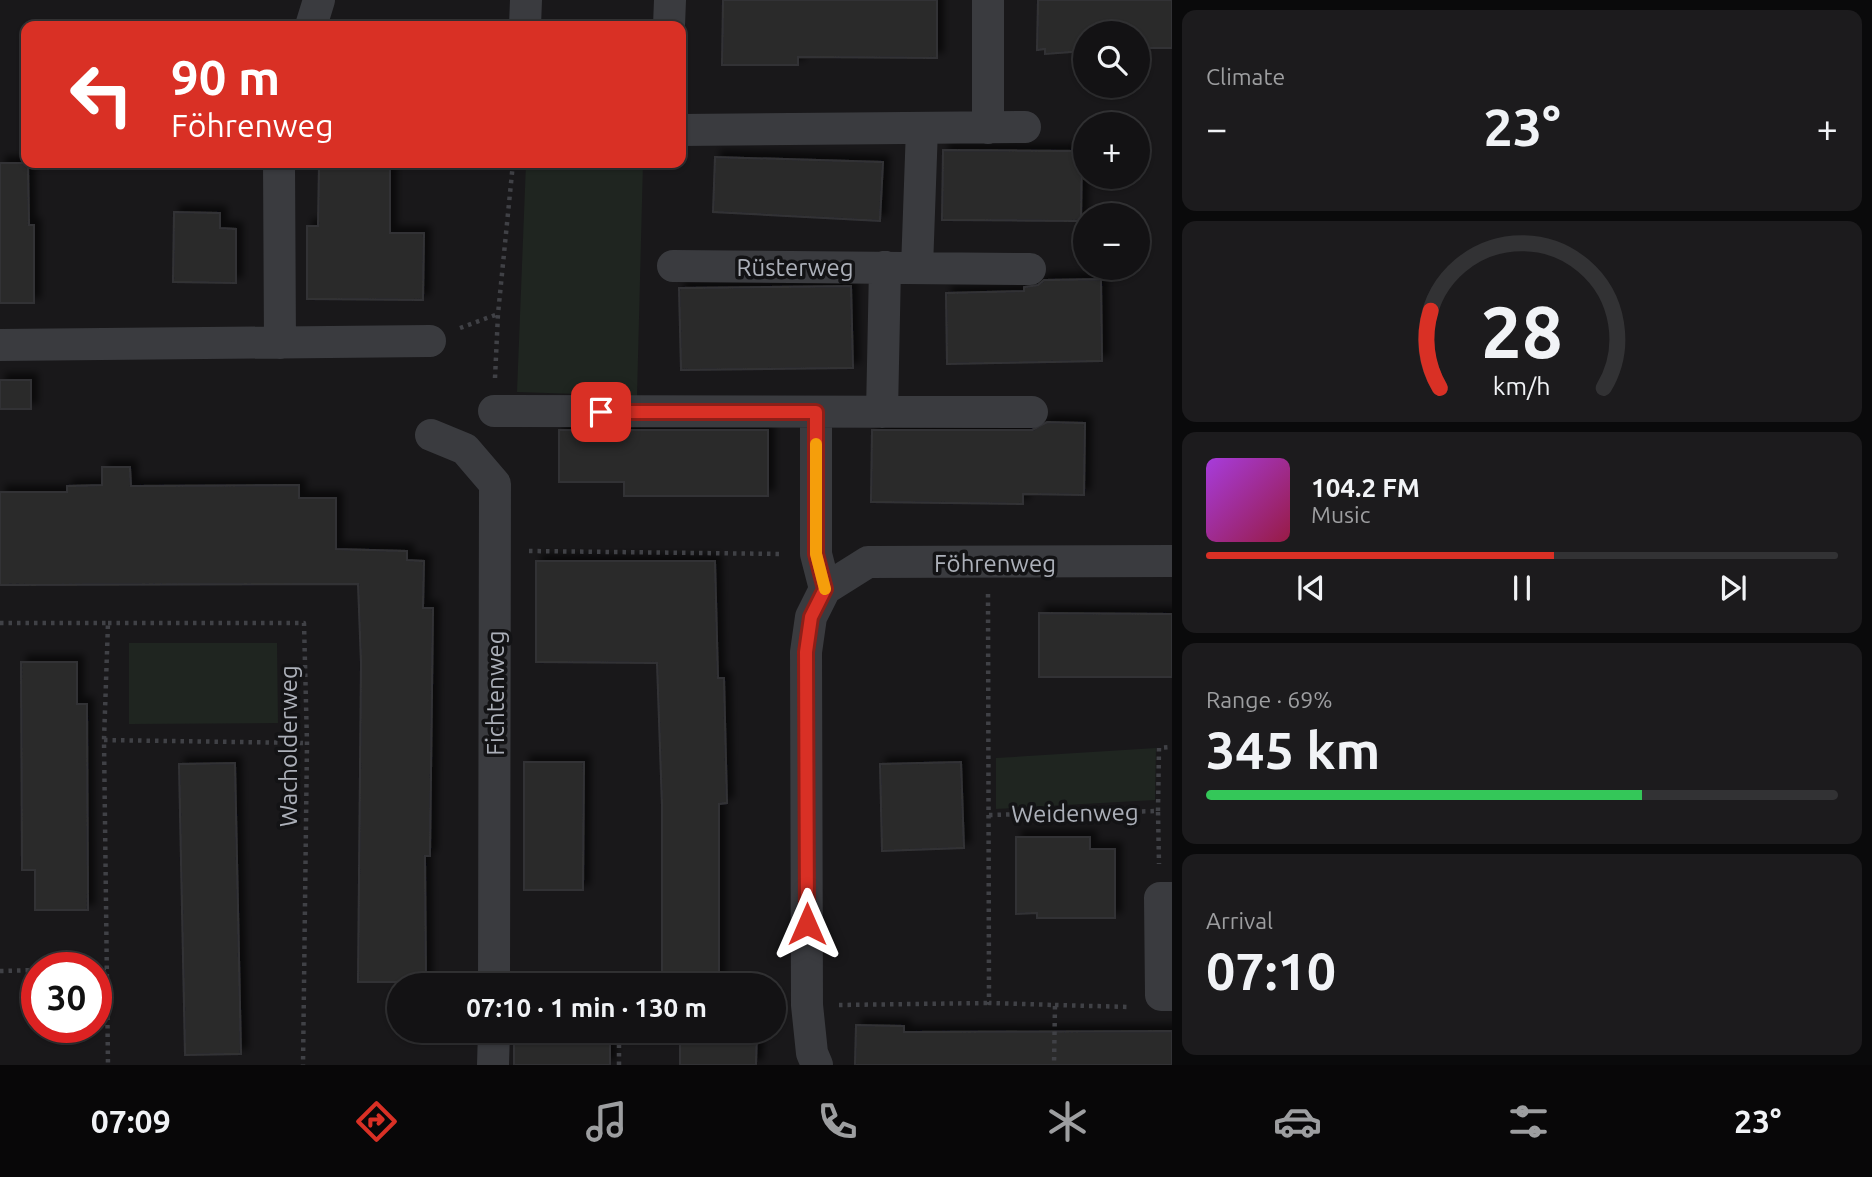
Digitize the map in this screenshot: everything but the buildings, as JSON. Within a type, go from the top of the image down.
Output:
[{"type":"street","points":[[312,21],[318,0]]},
{"type":"street","points":[[525,21],[526,0]]},
{"type":"street","points":[[669,21],[670,0]]},
{"type":"street","points":[[988,0],[988,128]]},
{"type":"street","points":[[686,130],[1025,127]]},
{"type":"street","points":[[917,268],[922,128]]},
{"type":"street","points":[[279,168],[280,343]]},
{"type":"street","name":"Rüsterweg","points":[[673,267],[1030,269]]},
{"type":"street","points":[[882,412],[885,267]]},
{"type":"street","points":[[0,345],[430,341]]},
{"type":"street","points":[[494,411],[1032,412]]},
{"type":"street","points":[[816,412],[816,554],[825,589],[811,617],[806,652],[807,1005],[812,1054],[817,1065]]},
{"type":"street","name":"Fichtenweg","points":[[430,435],[465,449],[495,484],[494,973]]},
{"type":"street","name":"Föhrenweg","points":[[825,589],[868,562],[987,564],[1172,561]]},
{"type":"street","points":[[1166,898],[1167,995]]},
{"type":"street","points":[[493,1065],[494,1043]]},
{"type":"path","points":[[494,411],[498,314],[513,168]]},
{"type":"path","points":[[496,550],[816,554]]},
{"type":"path","points":[[987,564],[989,1003]]},
{"type":"path","name":"Wacholderweg","points":[[0,622],[304,623],[307,743],[303,1065]]},
{"type":"path","points":[[106,952],[104,740],[108,623]]},
{"type":"path","points":[[104,740],[307,743]]},
{"type":"path","points":[[1158,811],[1159,748],[1172,747]]},
{"type":"path","name":"Weidenweg","points":[[989,815],[1158,811],[1166,898]]},
{"type":"path","points":[[0,971],[21,970]]},
{"type":"path","points":[[807,1005],[989,1003],[1138,1007],[1167,995]]},
{"type":"path","points":[[1054,1065],[1055,1005]]},
{"type":"path","points":[[108,1043],[108,1065]]},
{"type":"path","points":[[619,1043],[619,1065]]},
{"type":"shaded area","points":[[526,168],[643,168],[637,396],[517,392]]},
{"type":"shaded area","points":[[129,643],[277,643],[278,723],[129,724]]},
{"type":"shaded area","points":[[1156,748],[1155,800],[996,809],[996,758]]},
{"type":"slow traffic","points":[[816,444],[816,554],[825,589]]},
{"type":"route","points":[[601,412],[816,412],[816,554],[825,589],[811,617],[806,652],[807,924]]}]
